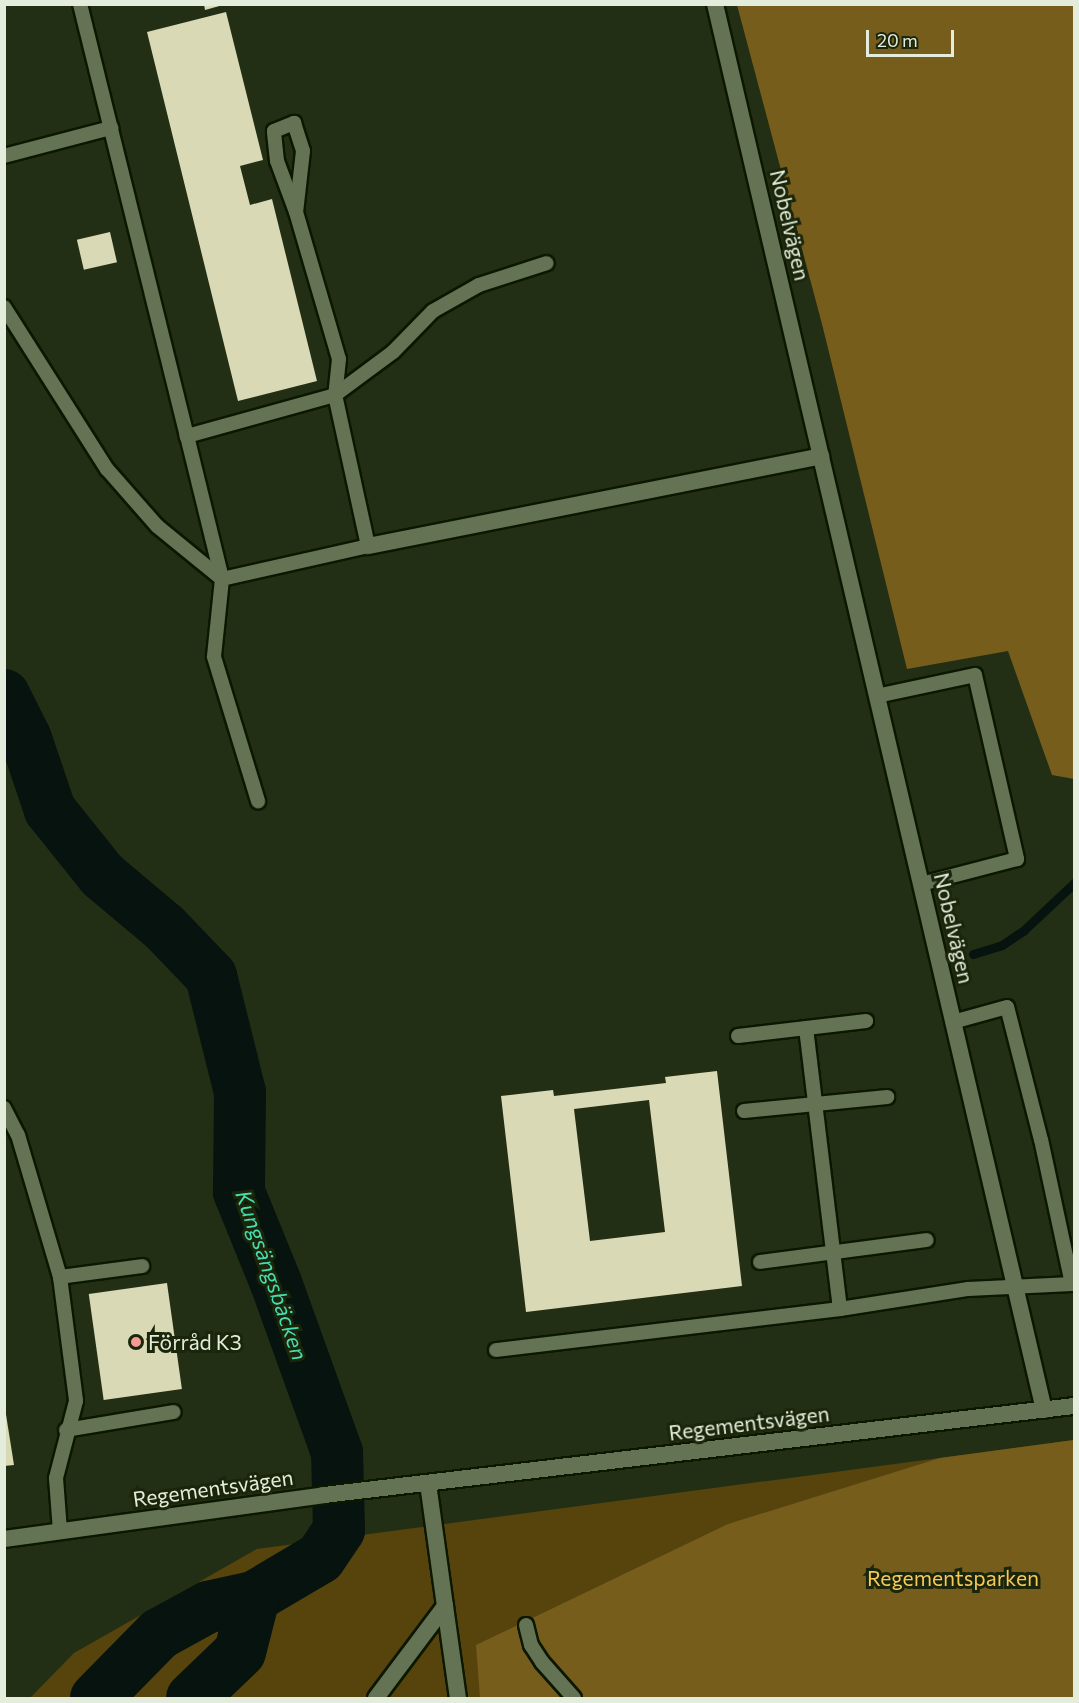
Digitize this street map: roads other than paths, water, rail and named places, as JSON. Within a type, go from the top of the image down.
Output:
[{"type":"street","name":"Nobelvägen","points":[[715,4],[1044,1410]]},
{"type":"street","points":[[368,546],[821,456]]},
{"type":"street","name":"Regementsvägen","points":[[4,1539],[324,1495],[1074,1406]]},
{"type":"street","points":[[428,1484],[458,1698]]},
{"type":"street","points":[[376,1698],[445,1606]]},
{"type":"lane","points":[[80,4],[222,579],[214,657],[258,801]]},
{"type":"lane","points":[[222,579],[368,546],[335,395],[339,359],[296,212],[277,161],[274,131],[294,123],[303,151],[296,212]]},
{"type":"lane","points":[[4,156],[111,128]]},
{"type":"lane","points":[[187,436],[335,395],[393,352],[433,311],[479,285],[547,262]]},
{"type":"lane","points":[[4,307],[107,469],[157,526],[222,579]]},
{"type":"lane","points":[[877,696],[975,675],[1017,859],[921,884]]},
{"type":"lane","points":[[496,1350],[840,1309],[968,1289],[1073,1284],[1041,1140],[1007,1007],[953,1022]]},
{"type":"lane","points":[[738,1036],[866,1021]]},
{"type":"lane","points":[[806,1028],[840,1309]]},
{"type":"lane","points":[[744,1111],[887,1097]]},
{"type":"lane","points":[[4,1108],[11,1135],[60,1277],[76,1401],[66,1430],[56,1478],[60,1531]]},
{"type":"lane","points":[[760,1262],[927,1240]]},
{"type":"lane","points":[[60,1277],[142,1266]]},
{"type":"lane","points":[[66,1430],[174,1413]]},
{"type":"lane","points":[[526,1625],[531,1645],[542,1662],[574,1698]]},
{"type":"waterway","name":"Kungsängsbäcken","points":[[4,695],[26,739],[50,810],[102,875],[164,927],[211,976],[240,1092],[239,1192],[276,1283],[337,1452],[339,1530],[320,1558],[254,1597],[208,1607],[159,1634],[96,1698]]},
{"type":"waterway","points":[[973,954],[1002,945],[1024,930],[1074,883]]},
{"type":"waterway","name":"Kungsängsbäcken","points":[[192,1698],[240,1652],[254,1597]]},
{"type":"place","name":"Förråd K3","points":[[136,1342]]},
{"type":"park label","name":"Regementsparken","points":[[953,1578]]}]
